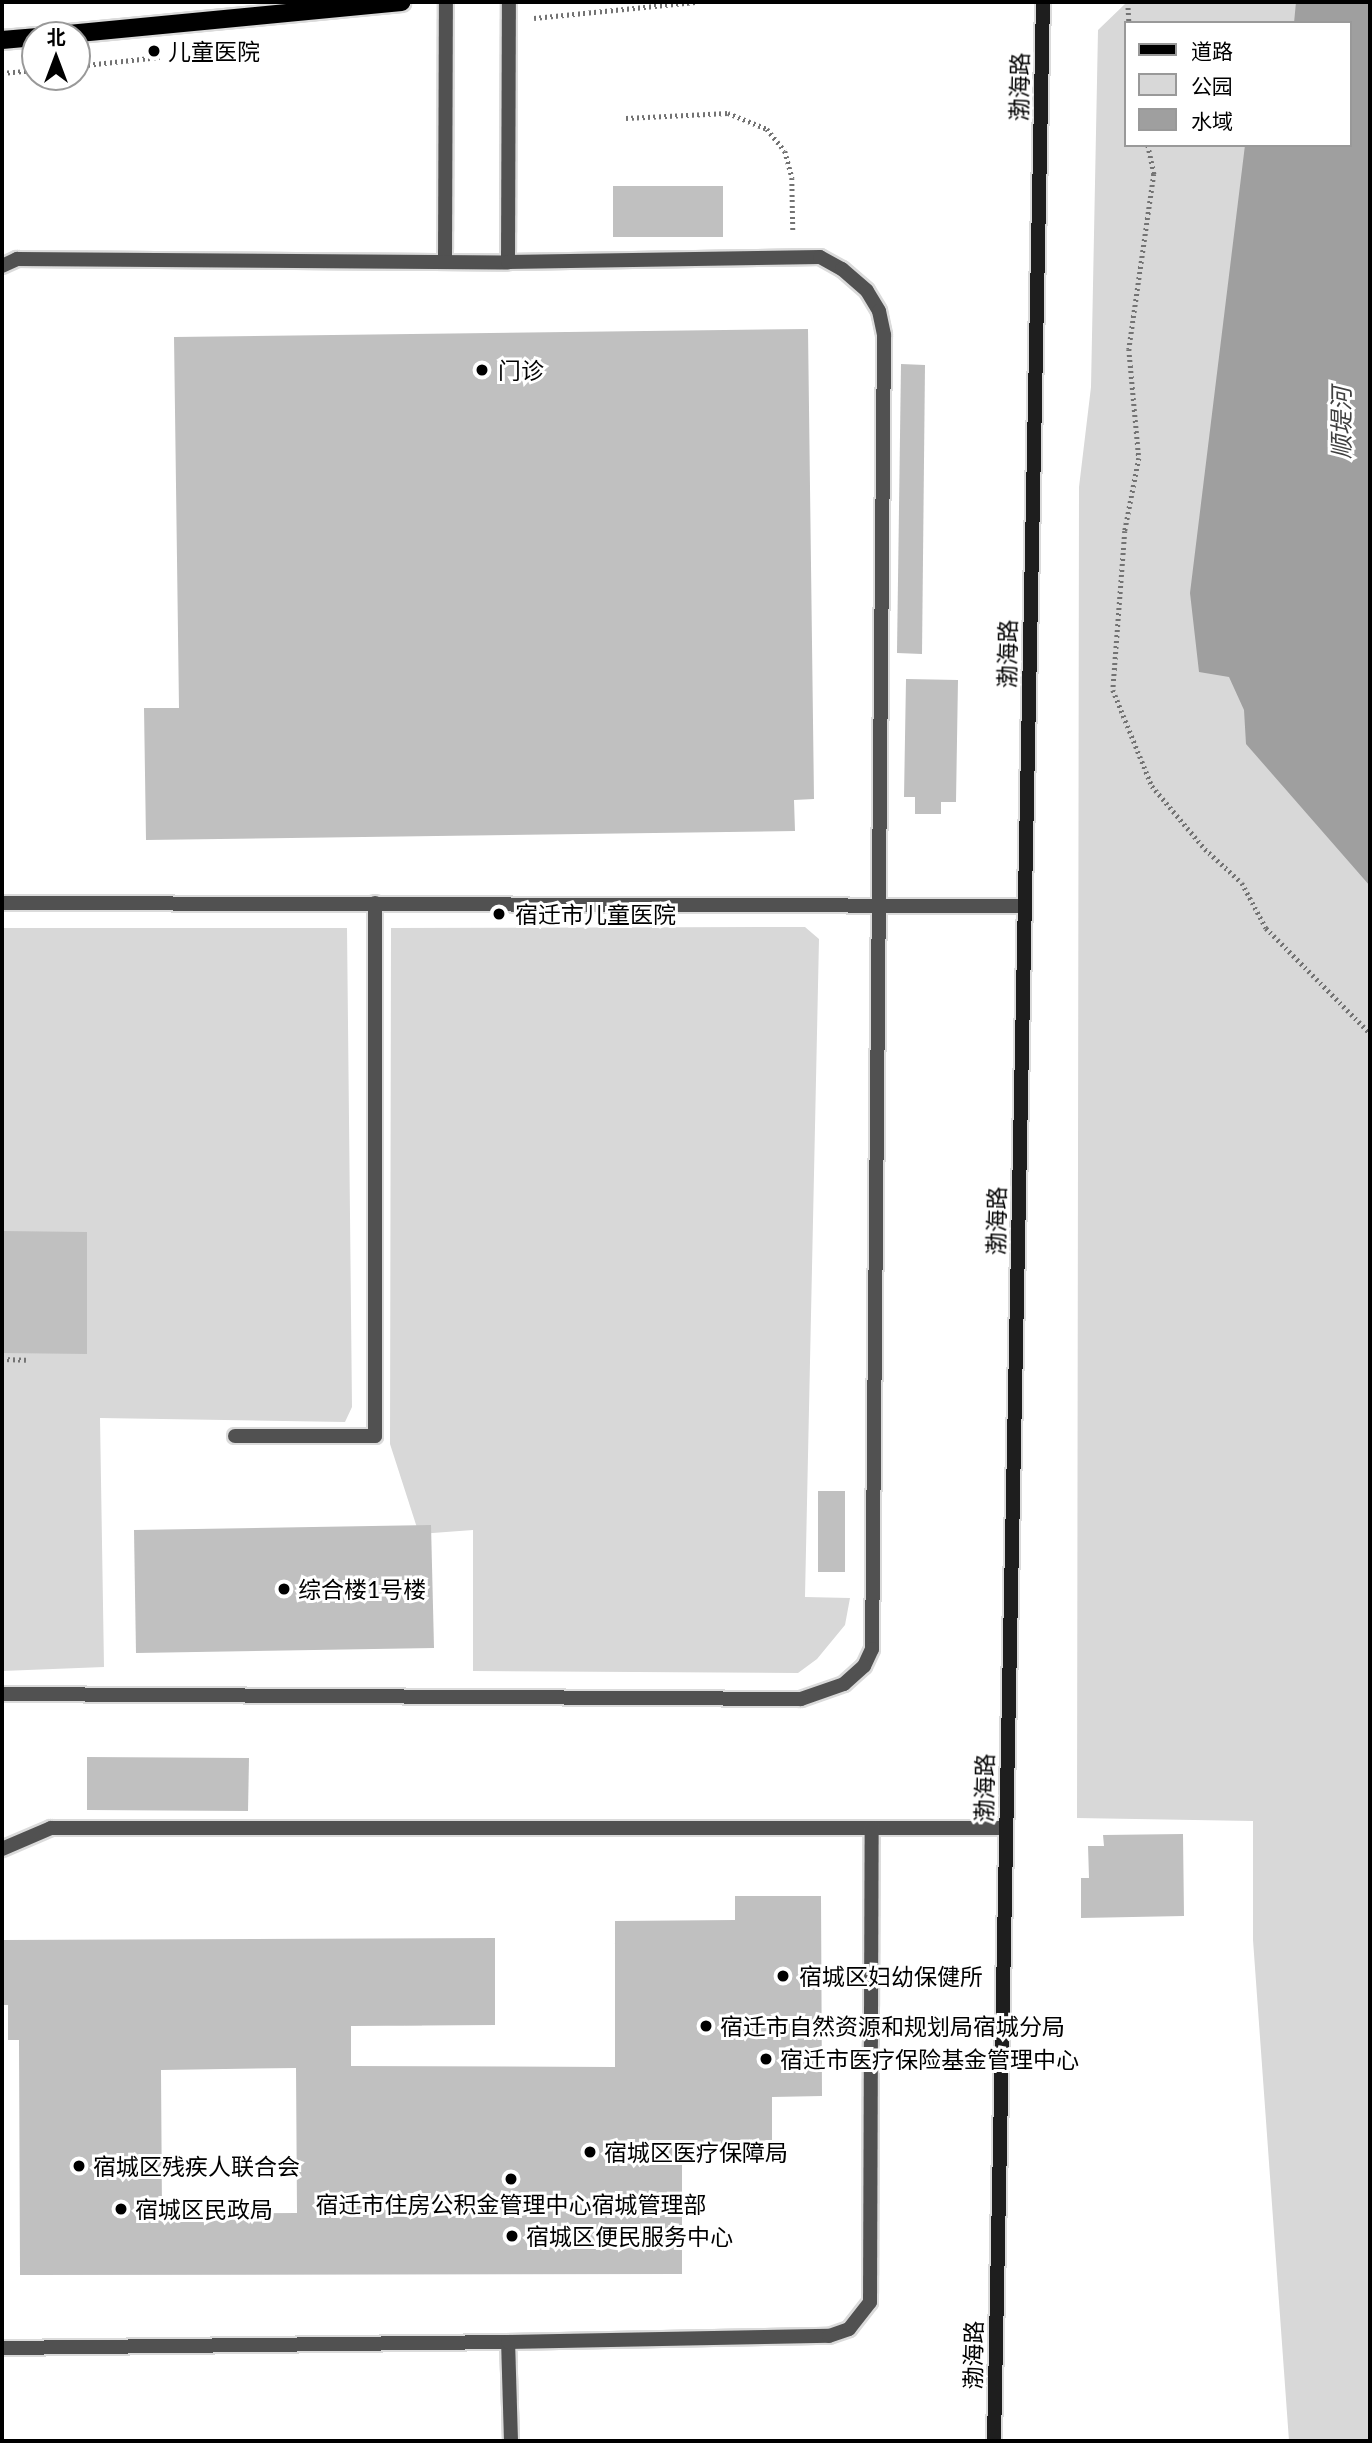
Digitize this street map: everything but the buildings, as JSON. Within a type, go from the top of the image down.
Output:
[{"type":"main road","points":[[91,32],[401,2]]},
{"type":"main road","points":[[2,40],[21,38]]},
{"type":"street","name":"渤海路","points":[[993,2441],[1043,2]]},
{"type":"lane","points":[[446,2],[446,261]]},
{"type":"lane","points":[[508,262],[509,2]]},
{"type":"lane","points":[[2,266],[17,259],[508,262],[820,257],[842,269],[867,291],[879,311],[884,335],[872,1649],[864,1665],[844,1684],[801,1699],[2,1694]]},
{"type":"lane","points":[[2,903],[1025,906]]},
{"type":"lane","points":[[235,1436],[375,1436],[375,903]]},
{"type":"lane","points":[[2,1849],[51,1828],[1006,1828]]},
{"type":"lane","points":[[2,2348],[829,2336],[849,2329],[860,2319],[870,2302],[872,1828]]},
{"type":"lane","points":[[508,2342],[511,2441]]},
{"type":"path","points":[[1128,2],[1129,21]]},
{"type":"path","points":[[2,73],[21,71]]},
{"type":"path","points":[[626,118],[728,113],[767,129],[785,151],[792,178],[794,257]]},
{"type":"path","points":[[1148,147],[1154,174],[1129,349],[1139,458],[1125,531],[1113,690],[1152,786],[1205,849],[1242,883],[1266,928],[1370,1033]]},
{"type":"path","points":[[2,1359],[26,1360]]},
{"type":"green space","points":[[1370,2],[1370,2441],[1289,2441],[1253,1940],[1253,1821],[1077,1818],[1079,487],[1091,387],[1098,30],[1125,4]]},
{"type":"green space","points":[[805,927],[819,939],[805,1597],[850,1598],[845,1625],[817,1659],[798,1673],[473,1671],[473,1530],[419,1534],[390,1444],[391,928]]},
{"type":"green space","points":[[2,928],[347,928],[352,1407],[345,1422],[100,1418],[104,1667],[2,1671]]},
{"type":"water","name":"顺堤河","points":[[1296,2],[1370,2],[1370,886],[1246,744],[1244,710],[1229,677],[1199,672],[1190,593],[1245,147],[1351,147],[1351,21],[1294,21]]},
{"type":"place","name":"儿童医院","points":[[154,51]]},
{"type":"place","name":"门诊","points":[[482,370]]},
{"type":"place","name":"宿迁市儿童医院","points":[[499,914]]},
{"type":"place","name":"综合楼1号楼","points":[[284,1589]]},
{"type":"place","name":"宿城区妇幼保健所","points":[[783,1976]]},
{"type":"place","name":"宿迁市自然资源和规划局宿城分局","points":[[706,2026]]},
{"type":"place","name":"宿迁市医疗保险基金管理中心","points":[[766,2059]]},
{"type":"place","name":"宿城区医疗保障局","points":[[590,2152]]},
{"type":"place","name":"宿城区残疾人联合会","points":[[79,2166]]},
{"type":"place","name":"宿迁市住房公积金管理中心宿城管理部","points":[[511,2179]]},
{"type":"place","name":"宿城区民政局","points":[[121,2209]]},
{"type":"place","name":"宿城区便民服务中心","points":[[512,2236]]}]
